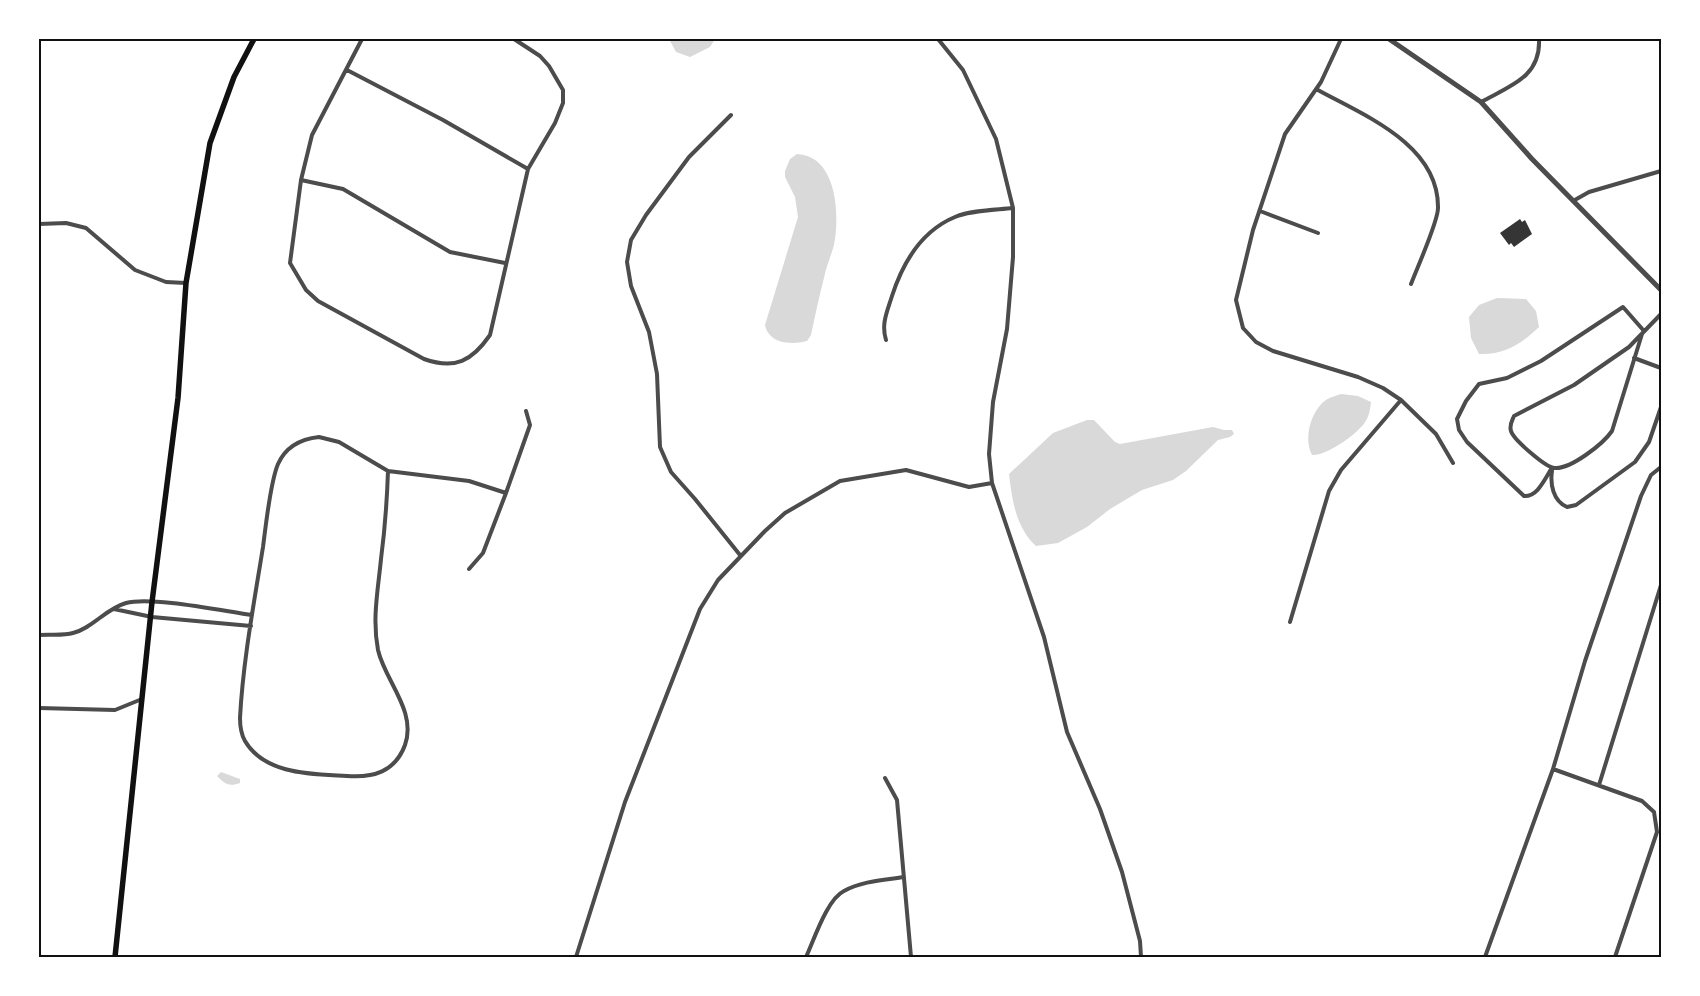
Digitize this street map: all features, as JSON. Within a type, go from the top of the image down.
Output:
[{"type":"main road","points":[[115,957],[152,617],[152,602],[178,398],[186,283],[210,143],[234,77],[254,39]]},
{"type":"street","points":[[362,39],[312,135],[301,180],[290,263],[306,290],[318,300],[424,359],[439,365],[456,364],[481,348],[490,335],[528,169],[555,123],[563,103],[563,90],[540,56],[514,39]]},
{"type":"street","points":[[938,39],[963,70],[996,140],[1013,208],[1013,257],[1007,329],[994,402],[990,445],[992,483],[1044,637],[1067,732],[1100,809],[1122,872],[1140,941],[1141,957]]},
{"type":"street","points":[[1341,39],[1316,90],[1285,134],[1260,211],[1236,300],[1243,328],[1256,342],[1273,351],[1358,377],[1383,388],[1401,400],[1436,434],[1453,463]]},
{"type":"street","points":[[1389,39],[1482,102],[1573,201],[1661,290]]},
{"type":"street","points":[[1482,102],[1529,75],[1540,52],[1539,39]]},
{"type":"street","points":[[347,70],[443,120],[528,169]]},
{"type":"street","points":[[1316,90],[1402,140],[1422,159],[1436,184],[1438,210],[1412,284]]},
{"type":"street","points":[[731,115],[689,157],[646,215],[631,240],[627,262],[631,286],[649,332],[658,374],[660,447],[671,472],[696,499],[740,556]]},
{"type":"street","points":[[1573,201],[1589,192],[1661,171]]},
{"type":"street","points":[[301,180],[343,189],[450,252],[506,263]]},
{"type":"street","points":[[886,340],[882,328],[896,283],[920,240],[935,228],[957,216],[1013,208]]},
{"type":"street","points":[[1260,211],[1318,233]]},
{"type":"street","points":[[39,224],[66,223],[86,228],[135,270],[166,282],[186,283]]},
{"type":"street","points":[[1552,468],[1532,496],[1524,496],[1467,442],[1459,430],[1457,419],[1469,393],[1479,384],[1507,378],[1541,361],[1623,307],[1643,333]]},
{"type":"street","points":[[1643,333],[1612,431],[1605,441],[1564,468],[1552,468],[1542,463],[1511,433],[1510,425],[1514,416],[1574,385],[1629,347],[1661,314]]},
{"type":"street","points":[[1634,358],[1661,368]]},
{"type":"street","points":[[1290,622],[1329,491],[1341,470],[1401,400]]},
{"type":"street","points":[[1552,468],[1552,488],[1558,499],[1567,507],[1576,506],[1635,462],[1649,442],[1661,406]]},
{"type":"street","points":[[469,569],[483,553],[506,493],[530,425],[526,411]]},
{"type":"street","points":[[388,471],[387,513],[374,624],[378,653],[406,716],[405,744],[388,768],[375,776],[312,774],[275,766],[254,752],[240,731],[240,718],[252,615],[276,474],[278,464],[288,450],[301,439],[319,438],[339,442],[388,471],[469,481],[506,493]]},
{"type":"street","points":[[1486,957],[1553,769],[1585,661],[1641,496],[1651,475],[1661,467]]},
{"type":"street","points":[[576,957],[625,802],[700,609],[718,580],[785,513],[840,481],[906,470],[969,487],[992,483]]},
{"type":"street","points":[[1599,785],[1661,586]]},
{"type":"street","points":[[39,635],[74,633],[114,608],[127,603],[152,602],[252,615]]},
{"type":"street","points":[[114,608],[152,617],[251,626]]},
{"type":"street","points":[[39,708],[115,710],[142,699]]},
{"type":"street","points":[[1553,769],[1642,801],[1654,812],[1657,832],[1615,957]]},
{"type":"street","points":[[885,778],[897,800],[911,957]]},
{"type":"street","points":[[806,957],[827,910],[842,891],[865,883],[904,878]]},
{"type":"shaded area","points":[[669,39],[715,39],[710,47],[690,57],[676,52]]},
{"type":"shaded area","points":[[797,154],[810,157],[828,175],[835,203],[836,232],[811,335],[807,341],[788,343],[771,336],[765,325],[798,217],[795,197],[785,177],[785,171],[790,159]]},
{"type":"shaded area","points":[[1497,298],[1526,299],[1536,311],[1539,327],[1526,339],[1512,347],[1497,353],[1479,354],[1471,338],[1469,317],[1479,305]]},
{"type":"shaded area","points":[[1341,394],[1358,396],[1371,402],[1367,420],[1347,440],[1325,452],[1312,455],[1308,441],[1310,425],[1316,411],[1326,400]]},
{"type":"shaded area","points":[[1087,420],[1094,420],[1115,442],[1120,444],[1213,427],[1232,430],[1234,434],[1218,440],[1186,471],[1173,480],[1142,490],[1110,509],[1087,527],[1058,543],[1036,546],[1029,539],[1019,522],[1009,474],[1053,433]]},
{"type":"shaded area","points":[[221,772],[240,779],[240,783],[230,785],[225,783],[217,776]]},
{"type":"building","points":[[1520,219],[1522,222],[1525,220],[1532,234],[1514,247],[1511,243],[1509,245],[1500,233]]}]
